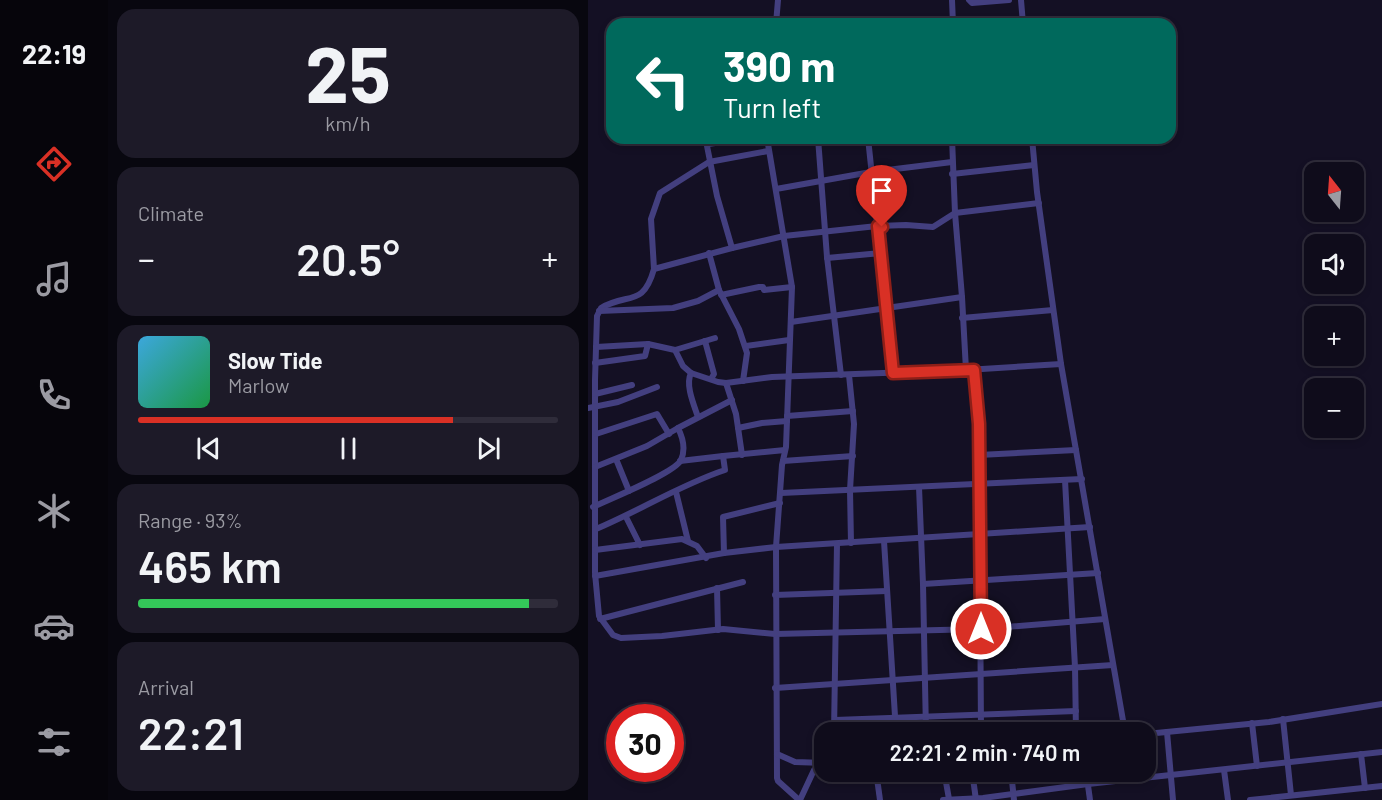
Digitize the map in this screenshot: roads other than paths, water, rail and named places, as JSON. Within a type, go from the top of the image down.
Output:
[{"type":"street","points":[[776,18],[778,0]]},
{"type":"street","points":[[952,0],[953,18]]},
{"type":"street","points":[[969,0],[972,3],[1009,0]]},
{"type":"street","points":[[1021,0],[1022,18]]},
{"type":"street","points":[[712,144],[707,145],[709,162],[732,248]]},
{"type":"street","points":[[767,144],[792,288],[787,418],[776,547],[778,781],[800,800],[814,770]]},
{"type":"street","points":[[818,144],[833,315],[853,411],[850,490],[851,543]]},
{"type":"street","points":[[869,144],[893,373]]},
{"type":"street","points":[[952,144],[952,174],[966,370]]},
{"type":"street","points":[[1032,144],[1061,364],[1123,722]]},
{"type":"street","points":[[598,311],[609,304],[638,297],[648,286],[654,269],[651,217],[660,193],[709,162],[768,151]]},
{"type":"street","points":[[776,189],[871,172],[952,162]]},
{"type":"street","points":[[952,174],[1034,165]]},
{"type":"street","points":[[654,269],[709,253],[784,236],[878,226],[933,227],[955,213],[1039,203]]},
{"type":"street","points":[[709,253],[720,293],[746,346],[747,358],[742,381]]},
{"type":"street","points":[[828,258],[881,253]]},
{"type":"street","points":[[598,311],[673,308],[720,293],[759,287],[764,290],[792,288]]},
{"type":"street","points":[[790,322],[962,297]]},
{"type":"street","points":[[962,318],[1053,310]]},
{"type":"street","points":[[598,311],[595,393],[592,408],[596,434],[595,576],[600,618],[613,635],[621,638],[718,630],[775,634],[981,629],[1105,619]]},
{"type":"street","points":[[596,347],[648,344],[675,350],[715,338]]},
{"type":"street","points":[[746,346],[789,340]]},
{"type":"street","points":[[705,341],[714,374],[711,379]]},
{"type":"street","points":[[595,363],[645,356],[648,344]]},
{"type":"street","points":[[675,350],[683,366],[691,373],[726,383],[772,377],[974,370],[1061,364]]},
{"type":"street","points":[[974,370],[979,409],[981,722]]},
{"type":"street","points":[[691,373],[689,384],[698,417]]},
{"type":"street","points":[[726,383],[732,400],[742,455]]},
{"type":"street","points":[[595,393],[632,385]]},
{"type":"street","points":[[592,408],[618,402],[657,387]]},
{"type":"street","points":[[595,467],[647,446],[732,400]]},
{"type":"street","points":[[738,428],[787,418],[853,411]]},
{"type":"street","points":[[596,434],[657,414],[669,434]]},
{"type":"street","points":[[594,507],[673,468],[680,461],[684,441],[678,428]]},
{"type":"street","points":[[680,461],[785,450]]},
{"type":"street","points":[[979,455],[1076,450]]},
{"type":"street","points":[[596,530],[707,476],[725,470],[723,456]]},
{"type":"street","points":[[783,461],[852,456]]},
{"type":"street","points":[[616,459],[629,490]]},
{"type":"street","points":[[781,493],[1082,479]]},
{"type":"street","points":[[1065,480],[1076,722]]},
{"type":"street","points":[[919,487],[926,722]]},
{"type":"street","points":[[676,492],[688,541]]},
{"type":"street","points":[[724,553],[723,517],[780,503]]},
{"type":"street","points":[[626,517],[640,545]]},
{"type":"street","points":[[595,576],[724,553],[776,547],[980,536],[1090,527]]},
{"type":"street","points":[[595,550],[679,539],[696,546],[706,558]]},
{"type":"street","points":[[884,541],[895,722]]},
{"type":"street","points":[[837,544],[835,720],[1076,711]]},
{"type":"street","points":[[923,584],[1098,573]]},
{"type":"street","points":[[600,618],[744,582]]},
{"type":"street","points":[[717,588],[718,630]]},
{"type":"street","points":[[775,595],[887,591]]},
{"type":"street","points":[[776,688],[1113,665]]},
{"type":"street","points":[[1156,733],[1252,723],[1382,704]]},
{"type":"street","points":[[1283,719],[1291,795]]},
{"type":"street","points":[[1252,723],[1257,766]]},
{"type":"street","points":[[1167,732],[1173,800]]},
{"type":"street","points":[[943,800],[1014,797],[1088,784],[1382,752]]},
{"type":"street","points":[[777,754],[795,762],[814,763]]},
{"type":"street","points":[[1361,754],[1365,788]]},
{"type":"street","points":[[1224,770],[1228,800]]},
{"type":"street","points":[[878,782],[880,800]]},
{"type":"street","points":[[947,782],[949,800]]},
{"type":"street","points":[[974,782],[976,799]]},
{"type":"street","points":[[1012,782],[1014,797]]},
{"type":"street","points":[[1088,784],[1090,800]]},
{"type":"street","points":[[1255,800],[1291,795],[1312,796],[1382,786]]}]
